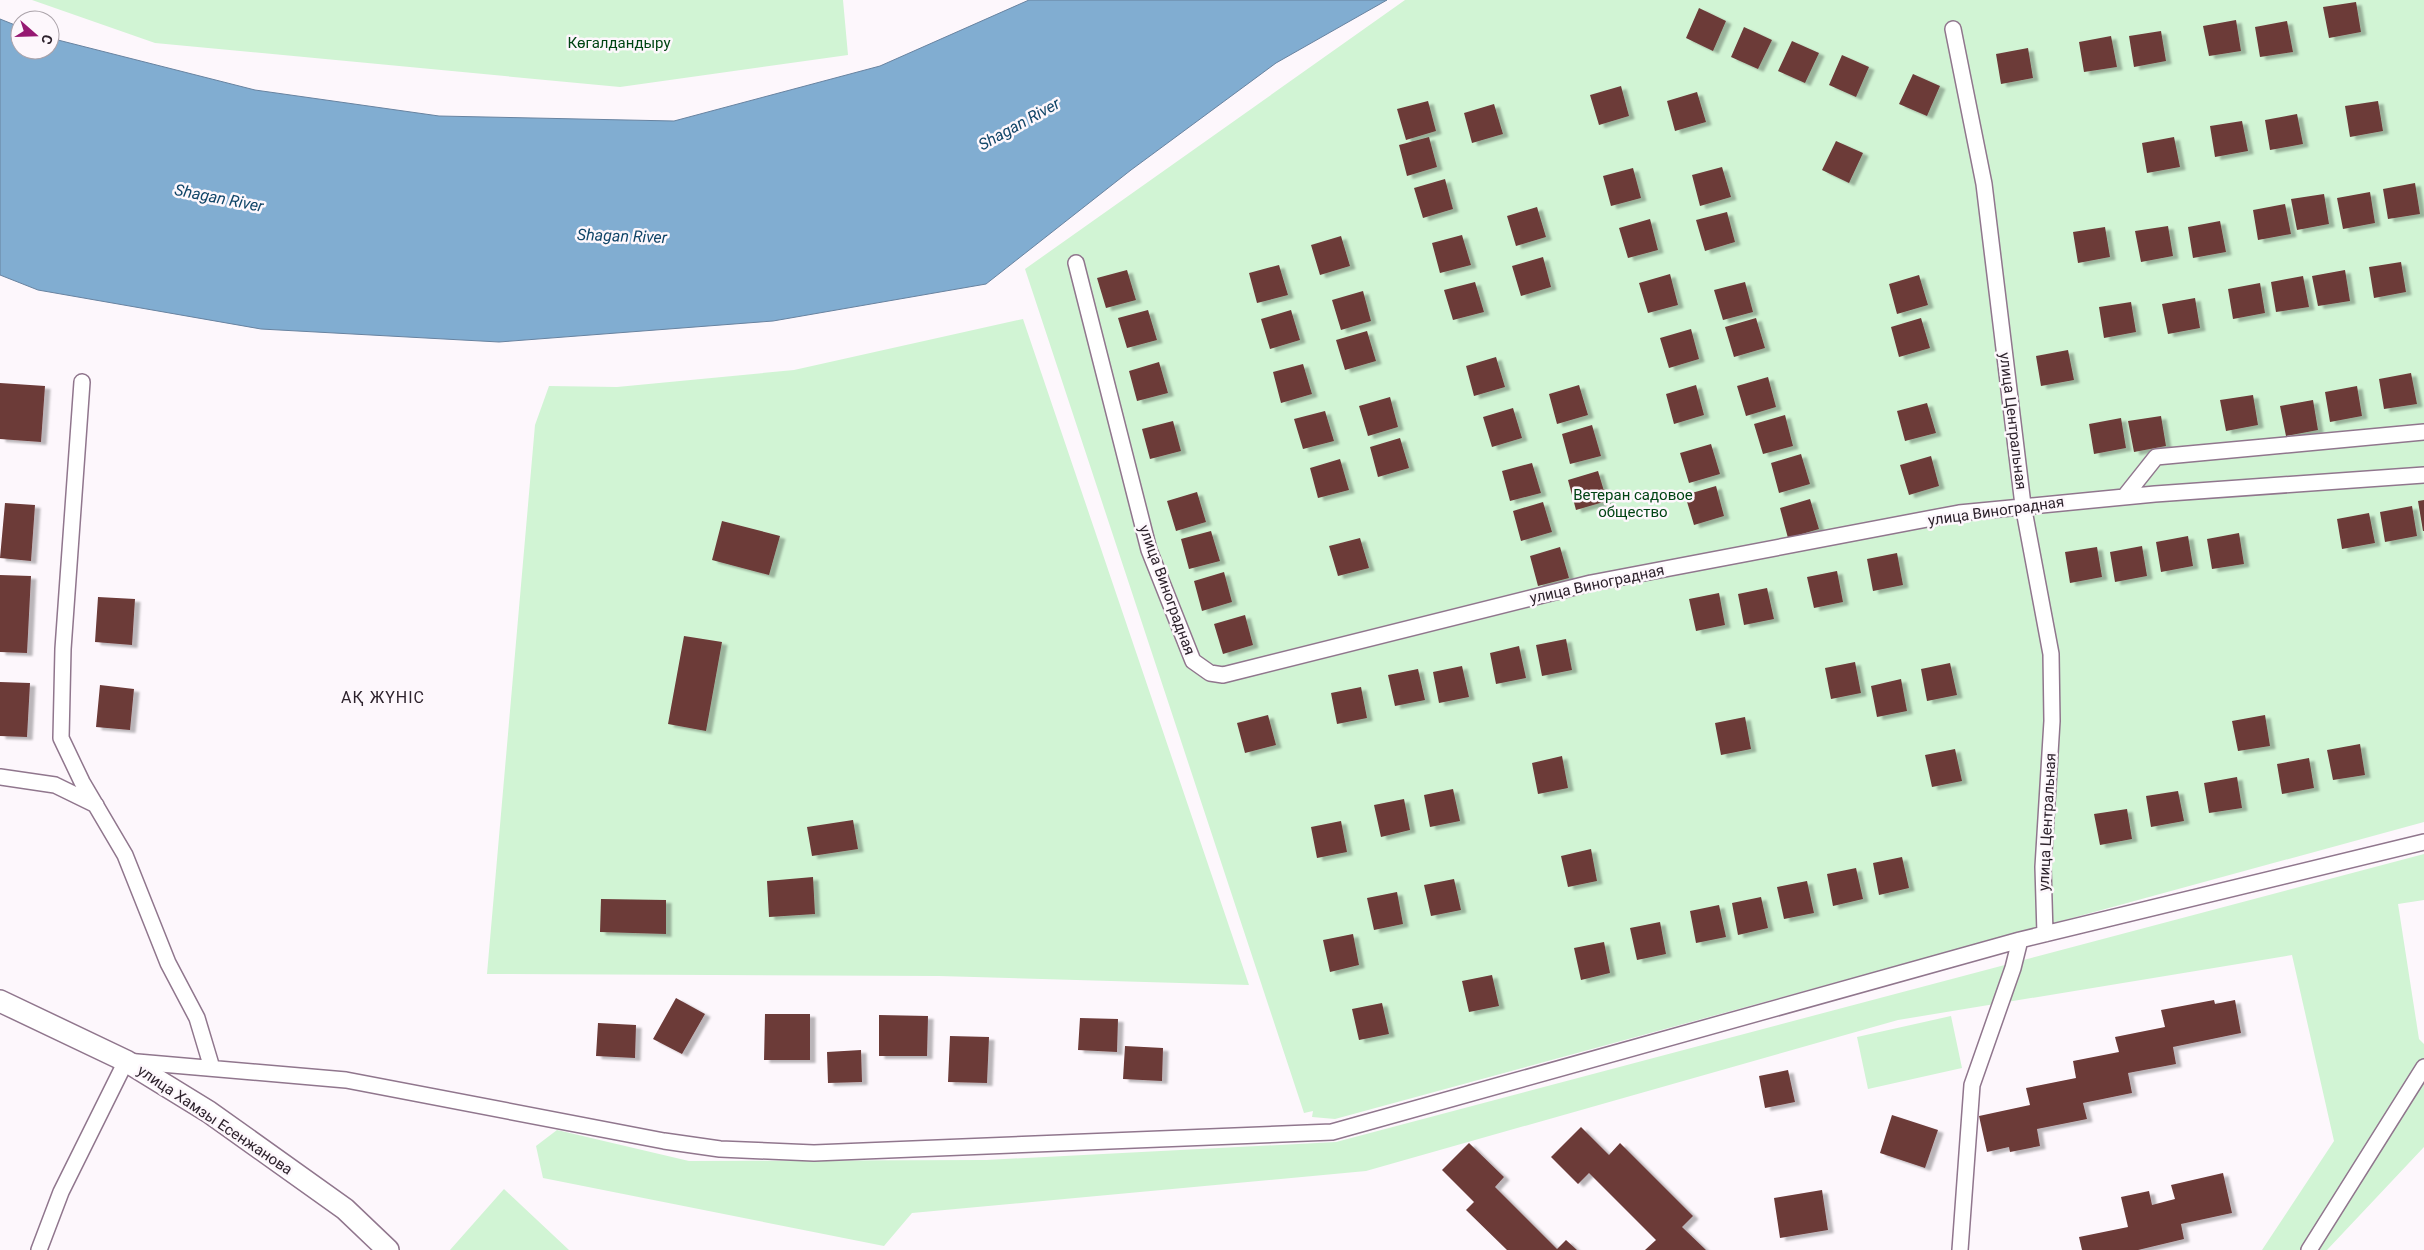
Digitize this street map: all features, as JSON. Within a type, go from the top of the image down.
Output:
[{"type":"street","name":"улица Центральная","points":[[1953,29],[1984,184],[2023,505],[2050,654],[2052,721],[2043,867],[2045,934]]},
{"type":"street","name":"улица Виноградная","points":[[1076,263],[1149,550],[1193,661],[1210,673],[1223,675],[1590,583],[1959,513],[2125,496],[2424,475]]},
{"type":"street","points":[[82,382],[63,649],[61,738],[125,855],[168,963],[197,1018],[212,1068]]},
{"type":"street","points":[[2125,496],[2156,457],[2424,432]]},
{"type":"street","points":[[0,777],[55,785],[96,805]]},
{"type":"street","points":[[39,1250],[61,1192],[126,1060],[346,1080],[654,1140],[720,1149],[814,1153],[1332,1132],[2020,940],[2424,842]]},
{"type":"street","points":[[1960,1250],[1972,1085],[2014,968],[2020,940]]},
{"type":"street","name":"улица Хамзы Есенжанова","points":[[0,1001],[126,1060],[209,1112],[344,1209],[388,1250]]},
{"type":"street","points":[[2310,1250],[2424,1067]]},
{"type":"green space","name":"Көгалдандыру","points":[[32,0],[843,0],[848,55],[620,87],[155,43]]},
{"type":"green space","name":"Ветеран садовое общество","points":[[1405,0],[2424,0],[2424,822],[1335,1119],[1312,1117],[1313,1111],[1304,1113],[1025,269]]},
{"type":"green space","points":[[1023,319],[1249,985],[939,976],[487,974],[535,425],[549,386],[617,387],[794,370]]},
{"type":"green space","points":[[2424,854],[2424,900],[2398,904],[2419,1039],[2424,1044],[2424,1147],[2327,1250],[2262,1250],[2334,1141],[2292,955],[1898,1020],[1366,1171],[912,1213],[884,1246],[543,1178],[536,1146],[557,1130],[689,1161],[986,1160],[1336,1142]]},
{"type":"green space","points":[[1951,1016],[1962,1068],[1868,1089],[1857,1037]]},
{"type":"green space","points":[[504,1189],[569,1250],[450,1250]]},
{"type":"water","name":"Shagan River","points":[[1029,0],[1387,0],[1276,63],[1131,170],[986,284],[773,321],[499,342],[261,329],[38,290],[0,275],[0,19],[10,23],[10,60],[60,60],[60,41],[255,90],[439,116],[674,121],[880,66]]},
{"type":"building","points":[[2356,2],[2361,32],[2329,38],[2323,7]]},
{"type":"building","points":[[1699,8],[1726,21],[1713,51],[1686,38]]},
{"type":"building","points":[[2236,20],[2241,51],[2209,56],[2203,26]]},
{"type":"building","points":[[2287,21],[2293,52],[2260,57],[2255,27]]},
{"type":"building","points":[[1744,27],[1772,40],[1758,69],[1731,57]]},
{"type":"building","points":[[2161,31],[2166,61],[2134,67],[2129,36]]},
{"type":"building","points":[[2111,36],[2117,67],[2084,72],[2079,42]]},
{"type":"building","points":[[1792,41],[1819,53],[1805,83],[1778,71]]},
{"type":"building","points":[[2028,48],[2033,78],[2001,84],[1996,54]]},
{"type":"building","points":[[1842,55],[1869,67],[1856,97],[1829,85]]},
{"type":"building","points":[[1913,74],[1940,86],[1927,116],[1899,104]]},
{"type":"building","points":[[1621,86],[1629,116],[1599,125],[1590,95]]},
{"type":"building","points":[[1697,92],[1706,122],[1675,131],[1667,101]]},
{"type":"building","points":[[1428,101],[1436,131],[1406,140],[1397,109]]},
{"type":"building","points":[[2378,101],[2383,131],[2350,137],[2345,106]]},
{"type":"building","points":[[1494,104],[1503,134],[1472,143],[1464,113]]},
{"type":"building","points":[[2297,114],[2303,144],[2270,150],[2265,120]]},
{"type":"building","points":[[2242,121],[2248,151],[2215,157],[2210,126]]},
{"type":"building","points":[[1429,137],[1437,167],[1407,176],[1399,145]]},
{"type":"building","points":[[2174,137],[2180,167],[2147,173],[2142,143]]},
{"type":"building","points":[[1836,141],[1863,153],[1849,183],[1822,170]]},
{"type":"building","points":[[1722,167],[1731,197],[1700,206],[1692,175]]},
{"type":"building","points":[[1633,168],[1641,198],[1611,206],[1603,176]]},
{"type":"building","points":[[1445,179],[1453,209],[1423,218],[1414,188]]},
{"type":"building","points":[[2415,183],[2420,214],[2388,219],[2383,189]]},
{"type":"building","points":[[2370,192],[2375,223],[2343,229],[2337,198]]},
{"type":"building","points":[[2324,194],[2329,224],[2297,230],[2291,199]]},
{"type":"building","points":[[2285,204],[2291,234],[2258,240],[2253,210]]},
{"type":"building","points":[[1537,207],[1546,237],[1516,246],[1507,216]]},
{"type":"building","points":[[1727,212],[1735,242],[1705,251],[1696,220]]},
{"type":"building","points":[[1650,219],[1658,250],[1628,258],[1619,228]]},
{"type":"building","points":[[2220,221],[2226,252],[2193,258],[2188,227]]},
{"type":"building","points":[[2168,226],[2173,256],[2141,262],[2135,231]]},
{"type":"building","points":[[2105,227],[2110,257],[2078,263],[2073,232]]},
{"type":"building","points":[[1462,235],[1471,265],[1440,273],[1432,243]]},
{"type":"building","points":[[1341,236],[1350,266],[1320,275],[1311,245]]},
{"type":"building","points":[[1543,257],[1551,287],[1521,296],[1512,266]]},
{"type":"building","points":[[2401,262],[2406,292],[2374,298],[2369,267]]},
{"type":"building","points":[[1279,265],[1288,295],[1257,303],[1249,273]]},
{"type":"building","points":[[1127,270],[1136,300],[1106,308],[1097,278]]},
{"type":"building","points":[[2345,270],[2350,301],[2318,306],[2312,276]]},
{"type":"building","points":[[1670,274],[1678,305],[1648,313],[1639,283]]},
{"type":"building","points":[[1919,275],[1928,305],[1897,314],[1889,284]]},
{"type":"building","points":[[2303,276],[2309,307],[2276,312],[2271,282]]},
{"type":"building","points":[[1475,282],[1484,312],[1453,320],[1444,290]]},
{"type":"building","points":[[1745,282],[1753,312],[1723,320],[1714,290]]},
{"type":"building","points":[[2260,283],[2265,313],[2233,319],[2228,289]]},
{"type":"building","points":[[1363,291],[1371,321],[1341,330],[1332,300]]},
{"type":"building","points":[[2195,298],[2200,328],[2168,334],[2162,304]]},
{"type":"building","points":[[2131,302],[2136,332],[2104,338],[2099,307]]},
{"type":"building","points":[[1148,310],[1157,340],[1127,348],[1118,318]]},
{"type":"building","points":[[1291,310],[1300,340],[1270,349],[1261,319]]},
{"type":"building","points":[[1756,318],[1765,348],[1734,357],[1725,327]]},
{"type":"building","points":[[1921,318],[1930,348],[1899,357],[1891,327]]},
{"type":"building","points":[[1691,329],[1699,359],[1669,368],[1660,338]]},
{"type":"building","points":[[1367,331],[1376,361],[1345,370],[1336,340]]},
{"type":"building","points":[[2068,350],[2074,380],[2041,386],[2036,356]]},
{"type":"building","points":[[1496,357],[1505,387],[1474,396],[1466,366]]},
{"type":"building","points":[[1159,362],[1168,393],[1137,401],[1129,371]]},
{"type":"building","points":[[1303,364],[1312,394],[1281,403],[1273,372]]},
{"type":"building","points":[[2411,373],[2417,404],[2384,409],[2379,379]]},
{"type":"building","points":[[1768,377],[1776,407],[1746,416],[1737,386]]},
{"type":"building","points":[[0,383],[45,386],[41,442],[0,439]]},
{"type":"building","points":[[1579,385],[1588,415],[1557,424],[1549,394]]},
{"type":"building","points":[[1696,385],[1704,415],[1674,424],[1666,394]]},
{"type":"building","points":[[2357,386],[2362,416],[2330,422],[2325,392]]},
{"type":"building","points":[[2253,395],[2258,425],[2226,431],[2220,400]]},
{"type":"building","points":[[1390,397],[1398,427],[1368,436],[1359,406]]},
{"type":"building","points":[[2313,400],[2318,430],[2286,436],[2280,406]]},
{"type":"building","points":[[1927,403],[1936,433],[1905,441],[1897,411]]},
{"type":"building","points":[[1513,408],[1522,438],[1492,447],[1483,417]]},
{"type":"building","points":[[1325,411],[1334,441],[1303,449],[1294,419]]},
{"type":"building","points":[[1785,415],[1793,446],[1763,454],[1754,424]]},
{"type":"building","points":[[2161,416],[2166,446],[2134,452],[2128,421]]},
{"type":"building","points":[[2121,418],[2126,448],[2094,454],[2089,424]]},
{"type":"building","points":[[1173,421],[1181,451],[1150,459],[1142,429]]},
{"type":"building","points":[[1592,425],[1601,456],[1570,464],[1562,434]]},
{"type":"building","points":[[1400,438],[1409,468],[1378,477],[1370,447]]},
{"type":"building","points":[[1711,444],[1720,474],[1689,483],[1680,453]]},
{"type":"building","points":[[1801,454],[1810,484],[1779,493],[1771,463]]},
{"type":"building","points":[[1931,456],[1939,486],[1909,495],[1900,465]]},
{"type":"building","points":[[1340,459],[1349,490],[1318,498],[1310,468]]},
{"type":"building","points":[[1532,463],[1541,493],[1510,501],[1502,471]]},
{"type":"building","points":[[1598,471],[1607,501],[1576,510],[1568,480]]},
{"type":"building","points":[[1716,486],[1724,516],[1694,525],[1685,495]]},
{"type":"building","points":[[1197,492],[1206,522],[1176,531],[1167,501]]},
{"type":"building","points":[[1810,499],[1819,529],[1788,538],[1780,508]]},
{"type":"building","points":[[2424,500],[2424,531],[2423,531],[2418,501]]},
{"type":"building","points":[[1543,502],[1552,532],[1521,541],[1513,511]]},
{"type":"building","points":[[5,503],[35,505],[31,561],[0,558]]},
{"type":"building","points":[[2412,506],[2417,536],[2385,542],[2380,512]]},
{"type":"building","points":[[2369,513],[2375,543],[2342,549],[2337,519]]},
{"type":"building","points":[[722,521],[780,536],[769,575],[712,560]]},
{"type":"building","points":[[1211,531],[1220,561],[1189,569],[1181,539]]},
{"type":"building","points":[[2239,533],[2244,564],[2212,569],[2207,539]]},
{"type":"building","points":[[2188,536],[2193,566],[2161,572],[2156,542]]},
{"type":"building","points":[[1360,538],[1369,568],[1338,576],[1329,546]]},
{"type":"building","points":[[2142,546],[2147,576],[2115,582],[2110,552]]},
{"type":"building","points":[[1560,547],[1569,578],[1538,586],[1530,556]]},
{"type":"building","points":[[2097,547],[2102,577],[2070,583],[2065,552]]},
{"type":"building","points":[[1897,553],[1903,585],[1873,591],[1867,559]]},
{"type":"building","points":[[1837,571],[1843,602],[1814,608],[1807,577]]},
{"type":"building","points":[[1224,572],[1232,602],[1202,611],[1194,581]]},
{"type":"building","points":[[0,575],[31,576],[27,653],[0,652]]},
{"type":"building","points":[[1767,588],[1774,619],[1744,625],[1738,594]]},
{"type":"building","points":[[1719,593],[1725,625],[1696,631],[1689,599]]},
{"type":"building","points":[[98,597],[135,599],[132,645],[95,642]]},
{"type":"building","points":[[1245,615],[1253,645],[1223,654],[1214,624]]},
{"type":"building","points":[[684,636],[722,642],[706,731],[668,724]]},
{"type":"building","points":[[1566,639],[1572,670],[1542,676],[1536,645]]},
{"type":"building","points":[[1519,646],[1526,678],[1496,684],[1490,653]]},
{"type":"building","points":[[1855,662],[1861,693],[1831,699],[1825,668]]},
{"type":"building","points":[[1950,663],[1957,695],[1927,701],[1921,669]]},
{"type":"building","points":[[1462,666],[1469,697],[1439,703],[1433,672]]},
{"type":"building","points":[[1418,669],[1425,700],[1395,706],[1388,675]]},
{"type":"building","points":[[1901,679],[1907,711],[1877,717],[1871,686]]},
{"type":"building","points":[[0,682],[30,683],[27,737],[0,736]]},
{"type":"building","points":[[100,685],[134,689],[130,730],[96,727]]},
{"type":"building","points":[[1361,687],[1367,718],[1337,724],[1331,693]]},
{"type":"building","points":[[1268,715],[1276,745],[1245,753],[1237,723]]},
{"type":"building","points":[[2265,715],[2270,746],[2238,751],[2232,721]]},
{"type":"building","points":[[1745,717],[1751,749],[1721,755],[1715,723]]},
{"type":"building","points":[[2360,744],[2365,775],[2333,780],[2327,750]]},
{"type":"building","points":[[1955,749],[1962,781],[1932,787],[1925,755]]},
{"type":"building","points":[[1562,756],[1568,788],[1538,794],[1532,763]]},
{"type":"building","points":[[2309,758],[2314,788],[2282,794],[2277,764]]},
{"type":"building","points":[[2237,777],[2242,808],[2209,813],[2204,783]]},
{"type":"building","points":[[1453,789],[1460,821],[1430,827],[1424,795]]},
{"type":"building","points":[[2178,791],[2184,821],[2151,827],[2146,796]]},
{"type":"building","points":[[1404,799],[1410,830],[1381,837],[1374,805]]},
{"type":"building","points":[[2127,809],[2132,839],[2100,845],[2094,814]]},
{"type":"building","points":[[853,820],[858,849],[812,856],[807,827]]},
{"type":"building","points":[[1341,821],[1347,852],[1317,858],[1311,827]]},
{"type":"building","points":[[1591,849],[1597,881],[1568,887],[1561,856]]},
{"type":"building","points":[[1902,857],[1909,888],[1879,895],[1873,863]]},
{"type":"building","points":[[1856,868],[1863,899],[1833,906],[1827,874]]},
{"type":"building","points":[[813,877],[815,914],[769,917],[767,881]]},
{"type":"building","points":[[1454,879],[1461,910],[1431,916],[1424,885]]},
{"type":"building","points":[[1807,881],[1814,913],[1784,919],[1777,887]]},
{"type":"building","points":[[1397,892],[1403,924],[1374,930],[1367,898]]},
{"type":"building","points":[[1761,897],[1768,928],[1738,935],[1732,903]]},
{"type":"building","points":[[601,899],[666,900],[666,934],[600,932]]},
{"type":"building","points":[[1719,905],[1726,937],[1696,943],[1690,911]]},
{"type":"building","points":[[1660,922],[1666,954],[1637,960],[1630,928]]},
{"type":"building","points":[[1353,934],[1359,965],[1330,972],[1323,940]]},
{"type":"building","points":[[1604,942],[1610,973],[1581,980],[1574,948]]},
{"type":"building","points":[[1492,975],[1499,1006],[1469,1012],[1462,981]]},
{"type":"building","points":[[676,998],[705,1014],[682,1054],[653,1039]]},
{"type":"building","points":[[2214,1000],[2215,1004],[2235,1000],[2241,1033],[2173,1047],[2176,1064],[2128,1073],[2132,1093],[2083,1103],[2087,1119],[2037,1129],[2040,1146],[2010,1152],[2009,1147],[1987,1152],[1979,1116],[2030,1105],[2026,1088],[2076,1078],[2073,1061],[2119,1052],[2115,1037],[2165,1027],[2161,1010]]},
{"type":"building","points":[[1382,1003],[1389,1034],[1359,1040],[1352,1009]]},
{"type":"building","points":[[765,1014],[810,1014],[810,1060],[764,1060]]},
{"type":"building","points":[[879,1015],[928,1016],[927,1056],[879,1056]]},
{"type":"building","points":[[1080,1018],[1118,1019],[1117,1052],[1078,1050]]},
{"type":"building","points":[[598,1023],[636,1025],[635,1058],[596,1056]]},
{"type":"building","points":[[950,1036],[989,1037],[987,1083],[948,1082]]},
{"type":"building","points":[[1125,1046],[1163,1048],[1162,1081],[1123,1079]]},
{"type":"building","points":[[861,1050],[862,1082],[828,1083],[827,1052]]},
{"type":"building","points":[[1788,1070],[1795,1102],[1765,1108],[1759,1076]]},
{"type":"building","points":[[1892,1115],[1938,1130],[1925,1168],[1880,1153]]},
{"type":"building","points":[[1581,1127],[1609,1155],[1620,1143],[1693,1216],[1682,1227],[1706,1250],[1645,1250],[1656,1240],[1589,1173],[1578,1184],[1551,1157]]},
{"type":"building","points":[[1469,1143],[1504,1177],[1495,1187],[1557,1249],[1566,1240],[1577,1250],[1507,1250],[1466,1210],[1474,1202],[1442,1170]]},
{"type":"building","points":[[2223,1173],[2232,1213],[2181,1224],[2184,1239],[2138,1250],[2082,1250],[2079,1237],[2128,1227],[2121,1197],[2149,1191],[2152,1205],[2175,1199],[2171,1185]]},
{"type":"building","points":[[1822,1190],[1828,1230],[1780,1238],[1774,1198]]},
{"type":"district","name":"АҚ ЖҮНІС","points":[[383,697]]}]
